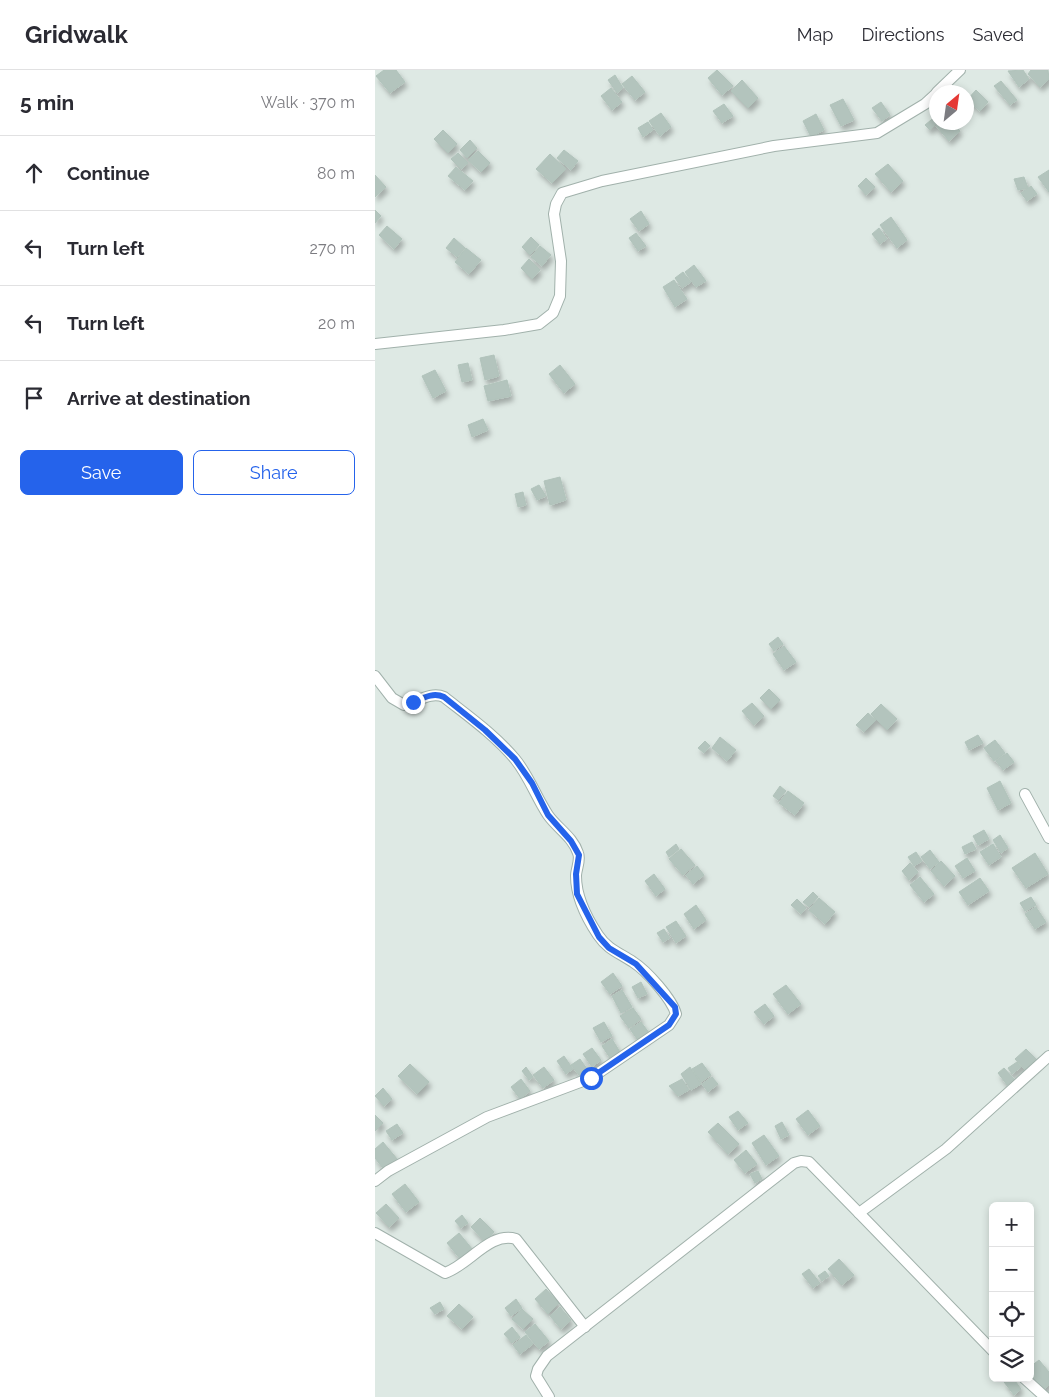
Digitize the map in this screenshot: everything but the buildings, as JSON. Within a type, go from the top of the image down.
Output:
[{"type":"street","points":[[945,85],[960,70]]},
{"type":"street","points":[[375,344],[504,330],[539,324],[553,314],[560,296],[561,261],[554,214],[556,204],[562,193],[602,181],[774,146],[877,133],[929,100]]},
{"type":"street","points":[[375,676],[392,698],[404,705],[430,695],[439,694],[485,730],[515,759],[532,783],[548,815],[571,841],[579,855],[576,874],[577,894],[599,937],[609,948],[636,964],[653,980],[675,1007],[676,1014],[669,1025],[591,1078],[487,1117],[388,1171],[375,1181]]},
{"type":"street","points":[[1025,794],[1049,838]]},
{"type":"street","points":[[859,1213],[946,1149],[1049,1056]]},
{"type":"street","points":[[549,1397],[536,1376],[538,1369],[547,1356],[794,1164],[801,1161],[809,1162],[989,1347]]},
{"type":"street","points":[[375,1233],[445,1273],[456,1270],[496,1240],[516,1239],[585,1327]]},
{"type":"street","points":[[1028,1382],[1045,1397]]},
{"type":"route","points":[[413,702],[430,695],[439,694],[485,730],[515,759],[532,783],[548,815],[571,841],[579,855],[576,874],[577,894],[599,937],[619,956],[636,964],[653,980],[675,1007],[675,1018],[669,1025],[591,1078]]}]
